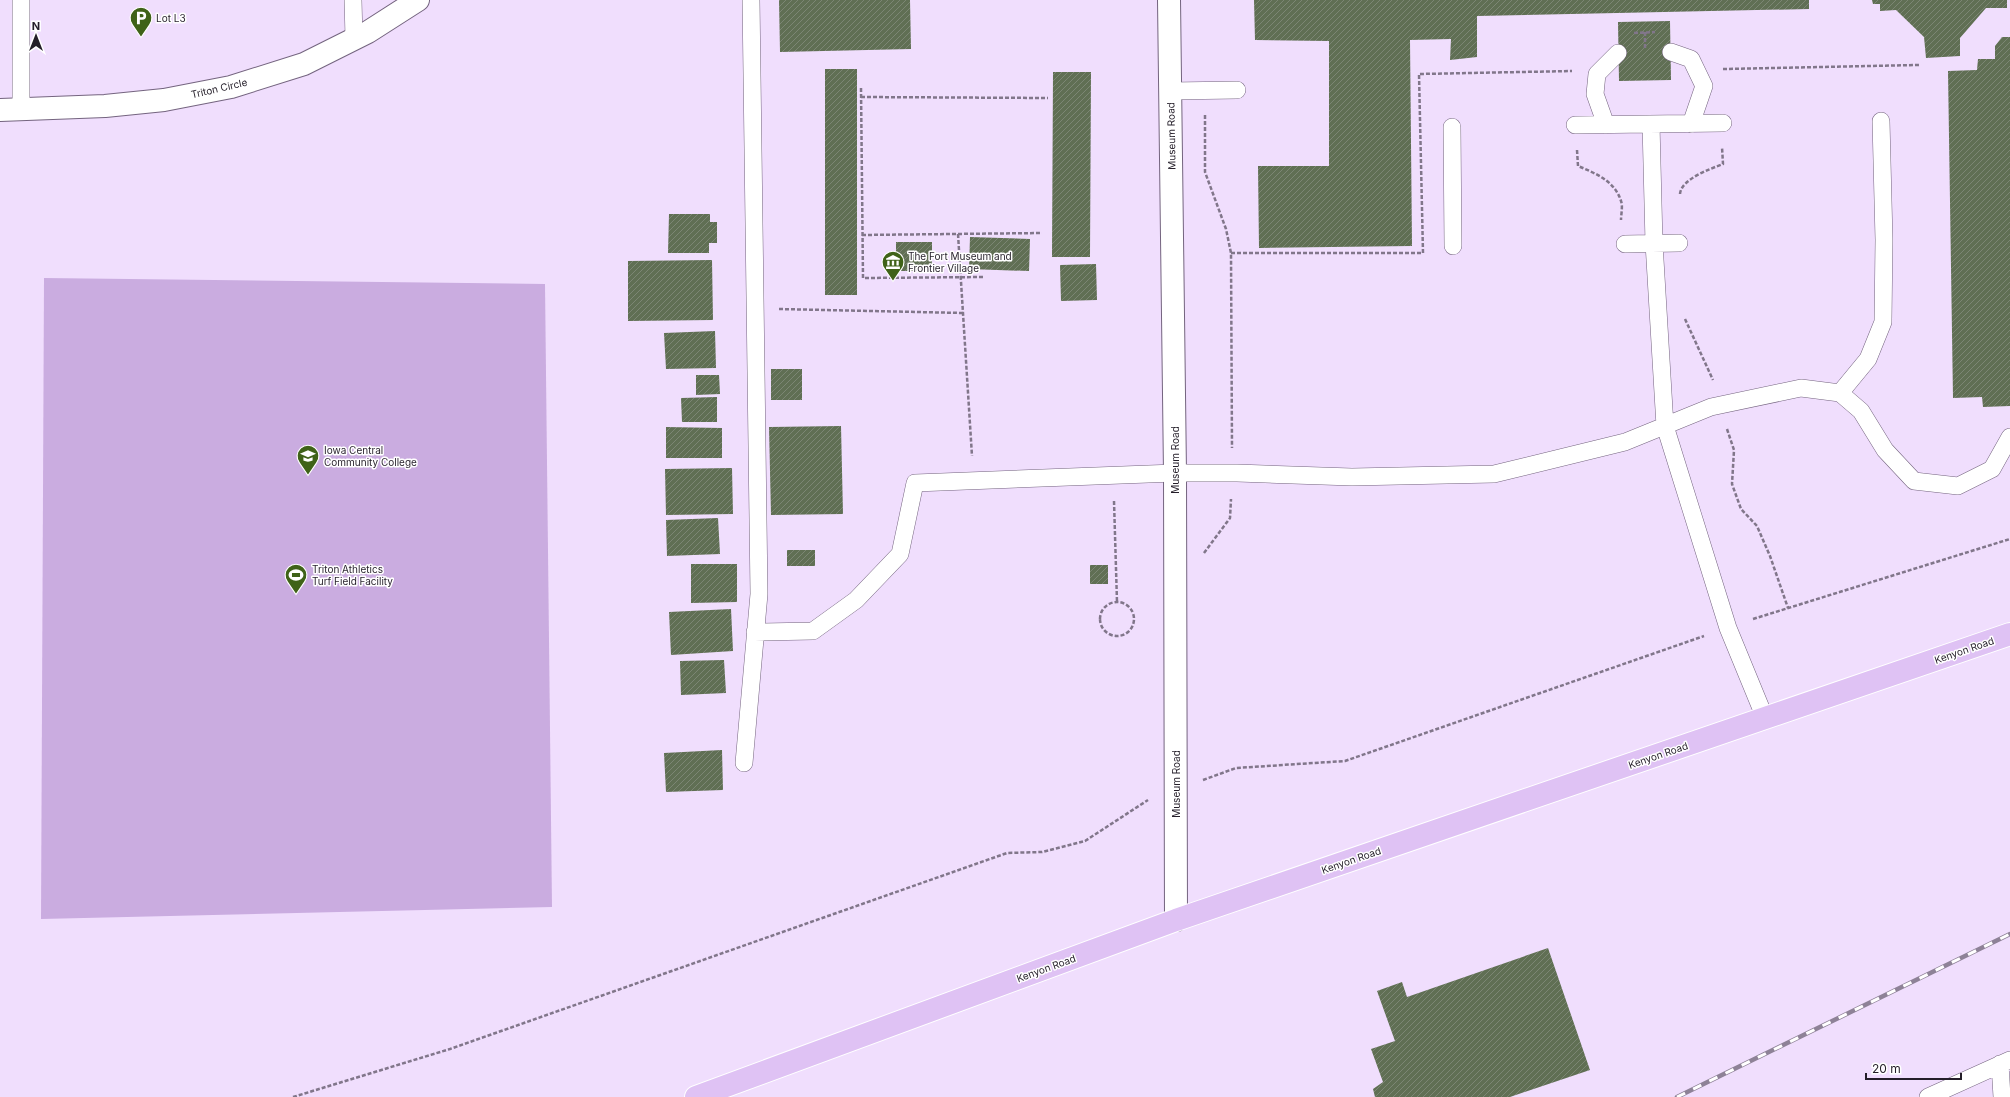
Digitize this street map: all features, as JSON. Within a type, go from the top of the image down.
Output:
[{"type":"main road","name":"Kenyon Road","points":[[696,1097],[1176,920],[2010,634]]},
{"type":"street","name":"Triton Circle","points":[[10,109],[104,106],[164,100],[231,87],[304,64],[354,38],[418,0]]},
{"type":"street","name":"Museum Road","points":[[1169,0],[1175,473],[1176,920]]},
{"type":"lane","points":[[10,109],[21,0]]},
{"type":"lane","points":[[353,0],[354,38]]},
{"type":"lane","points":[[744,763],[759,594],[751,0]]},
{"type":"lane","points":[[1670,52],[1690,59],[1704,86],[1691,124]]},
{"type":"lane","points":[[1606,125],[1595,94],[1597,74],[1618,53]]},
{"type":"lane","points":[[1171,91],[1237,90]]},
{"type":"lane","points":[[1840,393],[1868,359],[1883,322],[1884,240],[1880,121]]},
{"type":"lane","points":[[1575,125],[1723,123]]},
{"type":"lane","points":[[1651,124],[1654,243],[1665,426],[1728,628],[1765,718]]},
{"type":"lane","points":[[1452,127],[1454,246]]},
{"type":"lane","points":[[1626,244],[1679,243]]},
{"type":"lane","points":[[755,632],[812,631],[856,600],[900,554],[915,483],[1175,473],[1232,473],[1352,477],[1494,474],[1625,442],[1710,407],[1801,388],[1840,393],[1861,411],[1885,450],[1914,481],[1958,486],[1992,469],[2010,437]]},
{"type":"lane","points":[[1928,1097],[2005,1062],[2002,1097]]},
{"type":"path","points":[[1645,32],[1645,52]]},
{"type":"path","points":[[1723,69],[1724,77]]},
{"type":"path","points":[[1231,253],[1422,253],[1419,74],[1578,71]]},
{"type":"path","points":[[861,88],[863,278],[983,277]]},
{"type":"path","points":[[1201,556],[1230,518],[1232,473],[1231,253],[1226,229],[1206,172],[1206,90]]},
{"type":"path","points":[[861,97],[1048,98]]},
{"type":"path","points":[[1680,196],[1680,189],[1693,177],[1723,164],[1723,123]]},
{"type":"path","points":[[862,235],[1042,233]]},
{"type":"path","points":[[958,234],[974,480]]},
{"type":"path","points":[[755,308],[963,313]]},
{"type":"path","points":[[1682,312],[1713,381],[1734,450],[1732,484],[1741,508],[1757,526],[1770,556],[1788,608]]},
{"type":"path","points":[[1113,475],[1116,602]]},
{"type":"path","points":[[1116,602],[1125,604],[1130,608],[1134,618],[1131,628],[1127,632],[1117,636],[1111,635],[1102,628],[1100,618],[1105,607],[1116,602]]},
{"type":"path","points":[[1205,772],[1205,780]]},
{"type":"shaded area","name":"Triton Athletics Turf Field Facility","points":[[44,278],[545,284],[552,907],[41,919]]},
{"type":"building","points":[[779,0],[910,0],[911,49],[780,52]]},
{"type":"building","points":[[1254,0],[1809,0],[1809,9],[1477,16],[1477,57],[1450,60],[1451,39],[1410,40],[1412,246],[1259,248],[1258,166],[1329,166],[1329,41],[1255,40]]},
{"type":"building","points":[[1872,0],[2007,0],[2007,8],[1986,8],[1960,38],[1960,56],[1926,58],[1924,37],[1896,10],[1880,11],[1880,4],[1873,4]]},
{"type":"building","points":[[1670,21],[1671,80],[1619,81],[1618,22]]},
{"type":"building","points":[[2002,37],[2010,37],[2010,406],[1983,407],[1982,397],[1953,398],[1948,71],[1977,70],[1978,59],[1995,59],[1995,46]]},
{"type":"building","points":[[825,69],[857,69],[857,295],[825,295]]},
{"type":"building","points":[[1053,72],[1091,72],[1090,257],[1052,257]]},
{"type":"building","points":[[669,214],[710,214],[710,222],[717,222],[717,243],[709,243],[709,253],[668,253]]},
{"type":"building","points":[[970,237],[1030,239],[1029,271],[969,269]]},
{"type":"building","points":[[896,242],[932,242],[932,271],[896,271]]},
{"type":"building","points":[[712,260],[713,320],[628,321],[628,261]]},
{"type":"building","points":[[1096,264],[1097,300],[1061,301],[1060,265]]},
{"type":"building","points":[[715,331],[716,368],[666,369],[664,333]]},
{"type":"building","points":[[771,369],[802,369],[802,400],[771,400]]},
{"type":"building","points":[[696,375],[719,375],[720,394],[696,395]]},
{"type":"building","points":[[717,397],[717,422],[682,422],[681,398]]},
{"type":"building","points":[[841,426],[843,514],[771,515],[769,427]]},
{"type":"building","points":[[666,427],[722,428],[722,458],[666,458]]},
{"type":"building","points":[[732,468],[733,514],[666,515],[665,469]]},
{"type":"building","points":[[718,518],[720,554],[667,556],[666,520]]},
{"type":"building","points":[[787,550],[815,550],[815,566],[787,566]]},
{"type":"building","points":[[691,564],[737,564],[737,602],[691,603]]},
{"type":"building","points":[[1090,565],[1108,565],[1108,584],[1090,584]]},
{"type":"building","points":[[731,609],[733,651],[671,655],[669,612]]},
{"type":"building","points":[[724,660],[726,693],[681,695],[680,661]]},
{"type":"building","points":[[722,750],[723,790],[666,792],[664,753]]},
{"type":"building","points":[[1548,948],[1590,1070],[1510,1097],[1375,1097],[1373,1089],[1383,1082],[1371,1049],[1395,1041],[1377,991],[1402,982],[1407,997]]},
{"type":"railway","points":[[1677,1097],[2010,934]]},
{"type":"place","name":"Lot L3","points":[[141,38]]},
{"type":"place","name":"The Fort Museum and Frontier Village","points":[[893,282]]},
{"type":"place","name":"Iowa Central Community College","points":[[308,476]]},
{"type":"place","name":"Triton Athletics Turf Field Facility","points":[[296,594]]}]
